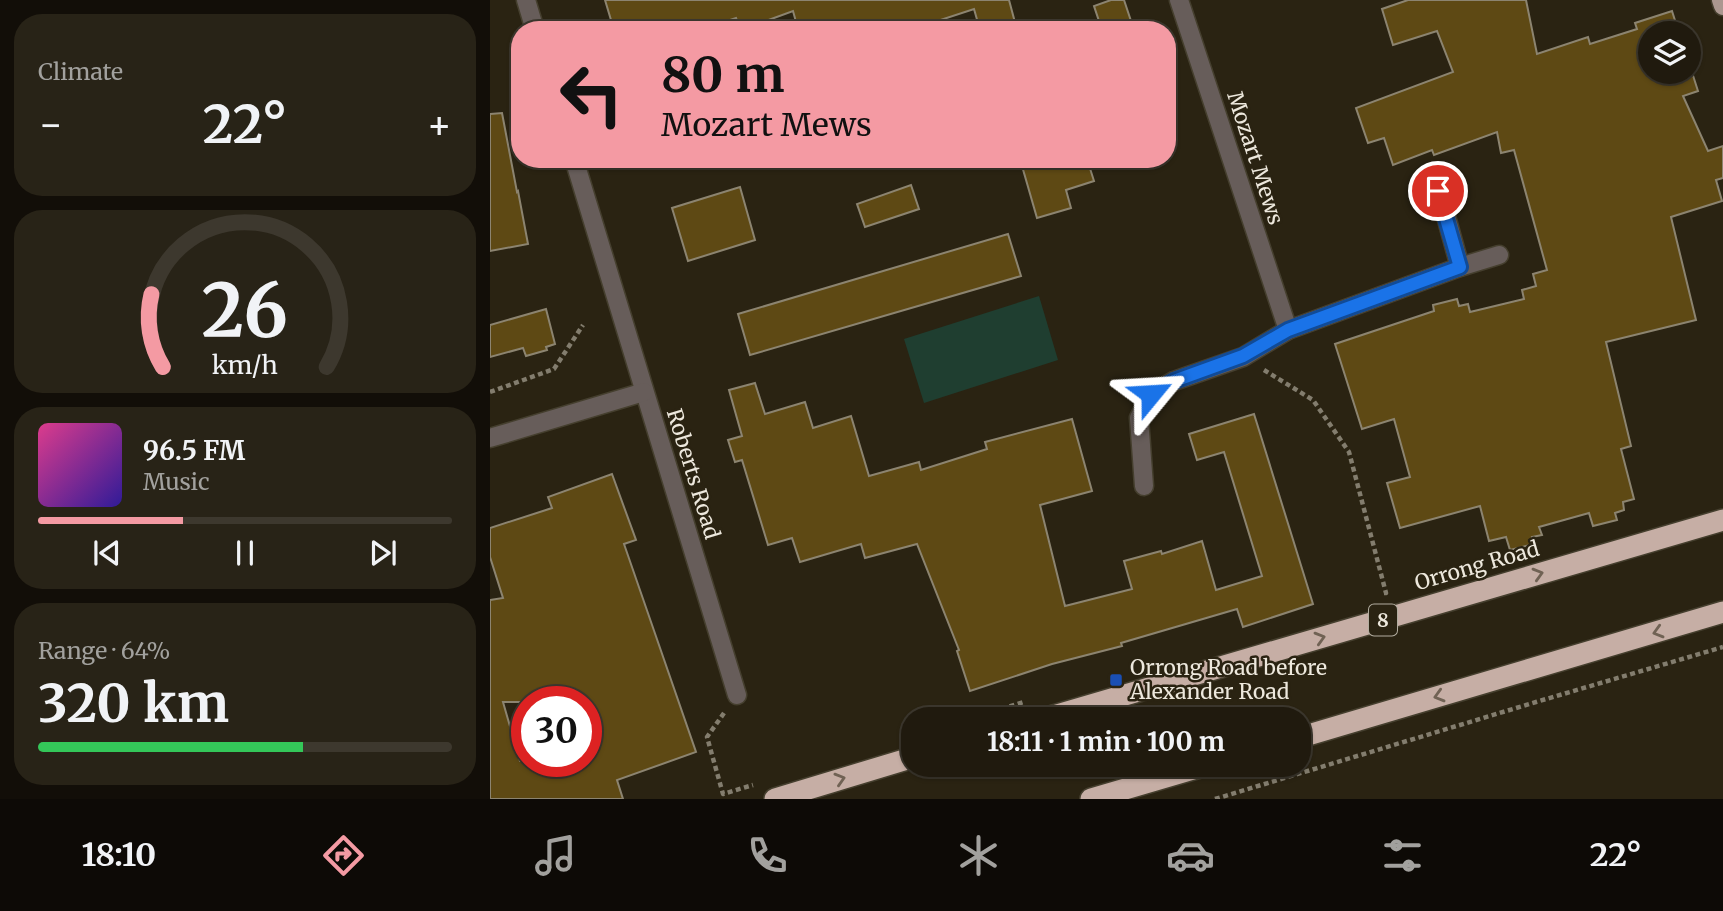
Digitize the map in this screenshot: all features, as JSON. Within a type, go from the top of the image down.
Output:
[{"type":"highway","name":"Orrong Road","points":[[1084,707],[1723,520]]},
{"type":"highway","points":[[1311,734],[1723,612]]},
{"type":"highway","points":[[775,799],[901,761]]},
{"type":"highway","points":[[1091,799],[1166,777]]},
{"type":"main road","points":[[1721,0],[1723,6]]},
{"type":"street","points":[[526,0],[532,21]]},
{"type":"street","name":"Mozart Mews","points":[[1179,0],[1288,330]]},
{"type":"street","name":"Roberts Road","points":[[577,168],[737,695]]},
{"type":"street","points":[[1438,191],[1460,267]]},
{"type":"street","points":[[1144,486],[1139,418],[1151,394],[1174,381],[1243,356],[1288,330],[1499,255]]},
{"type":"street","points":[[490,438],[644,392]]},
{"type":"path","points":[[490,392],[554,369],[583,325]]},
{"type":"path","points":[[1243,356],[1313,400],[1349,452],[1386,593]]},
{"type":"path","points":[[1215,799],[1723,647]]},
{"type":"path","points":[[723,794],[707,737],[737,695]]},
{"type":"green space","points":[[1039,296],[1058,360],[924,403],[904,339]]},
{"type":"building","points":[[605,0],[1009,0],[1015,21],[977,21],[974,9],[937,21],[796,21],[793,11],[766,21],[737,21],[736,18],[727,21],[611,21]]},
{"type":"building","points":[[1111,0],[1124,0],[1131,21],[1099,21],[1094,6]]},
{"type":"building","points":[[1408,0],[1526,0],[1537,54],[1588,37],[1590,44],[1637,29],[1635,23],[1638,22],[1638,84],[1696,84],[1698,91],[1683,96],[1708,151],[1723,146],[1723,178],[1716,180],[1722,201],[1671,217],[1696,320],[1606,342],[1631,446],[1621,449],[1634,499],[1623,502],[1624,510],[1615,513],[1617,520],[1593,526],[1589,513],[1539,527],[1542,535],[1532,537],[1534,544],[1510,550],[1506,537],[1489,541],[1480,506],[1400,528],[1387,483],[1410,477],[1394,419],[1362,429],[1335,344],[1434,311],[1433,305],[1457,299],[1459,306],[1468,304],[1470,312],[1524,299],[1522,290],[1536,286],[1533,274],[1547,270],[1514,150],[1501,153],[1497,132],[1434,155],[1432,150],[1393,165],[1384,138],[1368,143],[1356,108],[1453,72],[1437,31],[1393,45],[1382,9]]},
{"type":"building","points":[[1672,11],[1675,21],[1641,21]]},
{"type":"building","points":[[502,113],[528,244],[490,251],[490,114]]},
{"type":"building","points":[[1023,168],[1090,168],[1094,181],[1066,190],[1071,208],[1037,218]]},
{"type":"building","points":[[911,185],[919,209],[865,227],[857,204]]},
{"type":"building","points":[[740,187],[755,240],[688,261],[672,208]]},
{"type":"building","points":[[1008,234],[1021,276],[750,355],[738,314]]},
{"type":"building","points":[[546,309],[555,344],[546,347],[547,350],[526,356],[523,348],[490,357],[490,325]]},
{"type":"building","points":[[755,383],[765,414],[805,402],[813,428],[851,416],[869,476],[919,462],[921,470],[987,449],[985,442],[1072,419],[1092,491],[1040,505],[1065,606],[1132,589],[1124,561],[1161,551],[1162,554],[1202,541],[1216,590],[1262,576],[1224,452],[1197,460],[1189,434],[1254,414],[1313,604],[1243,627],[1237,609],[970,691],[957,651],[959,650],[917,544],[865,558],[861,544],[800,562],[792,538],[768,545],[742,460],[735,462],[728,440],[742,436],[729,390]]},
{"type":"building","points":[[612,474],[636,540],[624,544],[696,752],[617,780],[623,799],[490,799],[490,600],[503,598],[490,557],[490,528],[552,508],[548,497]]},
{"type":"place","name":"Orrong Road before Alexander Road","points":[[1116,680]]},
{"type":"route","points":[[1151,394],[1174,381],[1243,356],[1288,330],[1460,267],[1438,191]]}]
